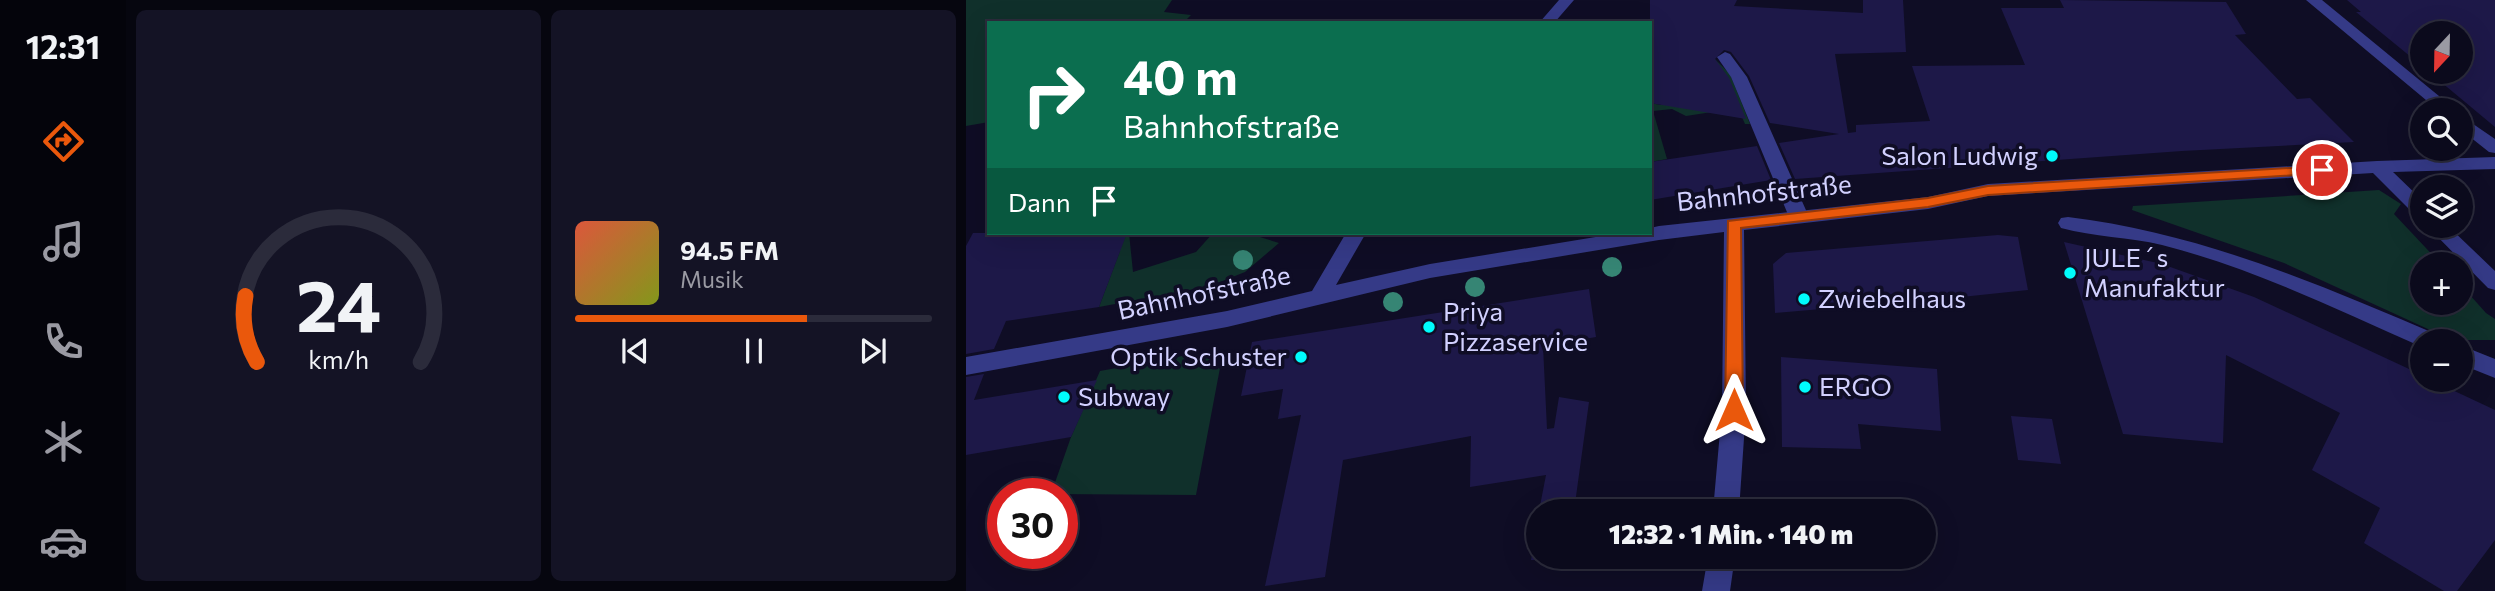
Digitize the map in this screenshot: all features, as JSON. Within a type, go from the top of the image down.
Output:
[{"type":"street","points":[[1548,21],[1567,0]]},
{"type":"street","points":[[2313,0],[2433,98]]},
{"type":"street","points":[[1725,57],[1739,77],[1800,217]]},
{"type":"street","points":[[2473,130],[2495,148]]},
{"type":"street","name":"Bahnhofstraße","points":[[1652,234],[1928,203],[1988,190],[2377,167],[2495,163]]},
{"type":"street","points":[[2377,167],[2410,199]]},
{"type":"street","points":[[2068,223],[2112,227],[2149,235],[2274,274],[2410,332]]},
{"type":"street","points":[[1727,499],[1734,410],[1734,224]]},
{"type":"street","points":[[1320,296],[1355,235]]},
{"type":"street","name":"Bahnhofstraße","points":[[966,366],[1227,319],[1430,271],[1648,235]]},
{"type":"street","points":[[2449,238],[2495,283]]},
{"type":"street","points":[[2473,360],[2495,369]]},
{"type":"street","points":[[1716,591],[1720,569]]},
{"type":"green space","points":[[966,0],[1172,0],[1164,12],[1191,15],[1185,21],[987,21],[987,122],[966,126]]},
{"type":"green space","points":[[1715,59],[1730,74],[1750,124],[1745,124],[1738,108],[1686,116],[1672,109],[1653,111],[1667,159],[1652,162],[1652,103],[1661,105]]},
{"type":"green space","points":[[2379,190],[2401,204],[2394,214],[2410,231],[2410,238],[2417,238],[2430,252],[2410,252],[2410,315],[2473,315],[2473,298],[2495,319],[2495,340],[2473,340],[2473,329],[2428,329],[2284,263],[2132,210],[2133,206]]},
{"type":"green space","points":[[1114,235],[1129,235],[1133,272],[1196,252],[1211,235],[1253,235],[1279,243],[1245,272],[1210,286],[1099,307],[1120,251],[1114,251]]},
{"type":"green space","points":[[1215,350],[1223,352],[1196,495],[1078,494],[1078,478],[1057,478],[1100,371]]},
{"type":"building","points":[[1650,0],[1737,0],[1734,6],[1863,13],[1863,0],[1903,0],[1906,52],[1835,54],[1848,133],[1856,132],[1856,125],[1930,121],[1912,66],[2025,65],[2001,8],[2064,8],[2060,0],[2226,2],[2246,34],[2235,35],[2297,99],[2310,98],[2354,142],[2182,151],[1795,179],[1779,143],[1839,134],[1770,123],[1749,76],[1731,52],[1724,50],[1715,59],[1729,78],[1746,119],[1652,103]]},
{"type":"building","points":[[2347,0],[2495,0],[2495,127],[2473,109],[2473,98],[2460,98],[2443,84],[2473,84],[2473,21],[2410,21],[2410,56],[2356,12],[2361,12]]},
{"type":"building","points":[[1757,146],[1771,180],[1652,200],[1652,162]]},
{"type":"building","points":[[973,233],[1126,235],[1099,307],[1006,321],[994,349],[966,354],[966,246]]},
{"type":"building","name":"Zwiebelhaus","points":[[1998,235],[2018,237],[2028,290],[1933,300],[1930,292],[1844,300],[1845,307],[1775,313],[1773,264],[1786,253]]},
{"type":"building","points":[[2064,242],[2162,264],[2254,297],[2410,369],[2410,392],[2457,392],[2495,410],[2495,540],[2457,591],[2444,591],[2364,543],[2380,508],[2312,470],[2340,413],[2226,355],[2223,443],[2123,434]]},
{"type":"building","points":[[1589,289],[1596,337],[1543,346],[1547,429],[1554,428],[1559,397],[1589,402],[1576,499],[1541,499],[1546,475],[1470,487],[1471,436],[1343,460],[1325,577],[1265,586],[1301,415],[1278,419],[1283,389],[1241,396],[1252,342]]},
{"type":"building","points":[[1781,357],[1937,369],[1941,431],[1858,424],[1861,449],[1782,447]]},
{"type":"building","points":[[984,374],[974,400],[1097,380],[1071,437],[966,455],[966,377]]},
{"type":"building","points":[[2011,416],[2052,419],[2061,464],[2018,460]]},
{"type":"place","name":"Salon Ludwig","points":[[2052,156]]},
{"type":"place","name":"JULE´s Manufaktur","points":[[2070,273]]},
{"type":"place","name":"Zwiebelhaus","points":[[1804,299]]},
{"type":"place","name":"Priya Pizzaservice","points":[[1429,327]]},
{"type":"place","name":"Optik Schuster","points":[[1301,357]]},
{"type":"place","name":"ERGO","points":[[1805,387]]},
{"type":"place","name":"Subway","points":[[1064,397]]},
{"type":"route","points":[[1734,410],[1734,224],[1928,203],[1988,190],[2322,170]]}]
